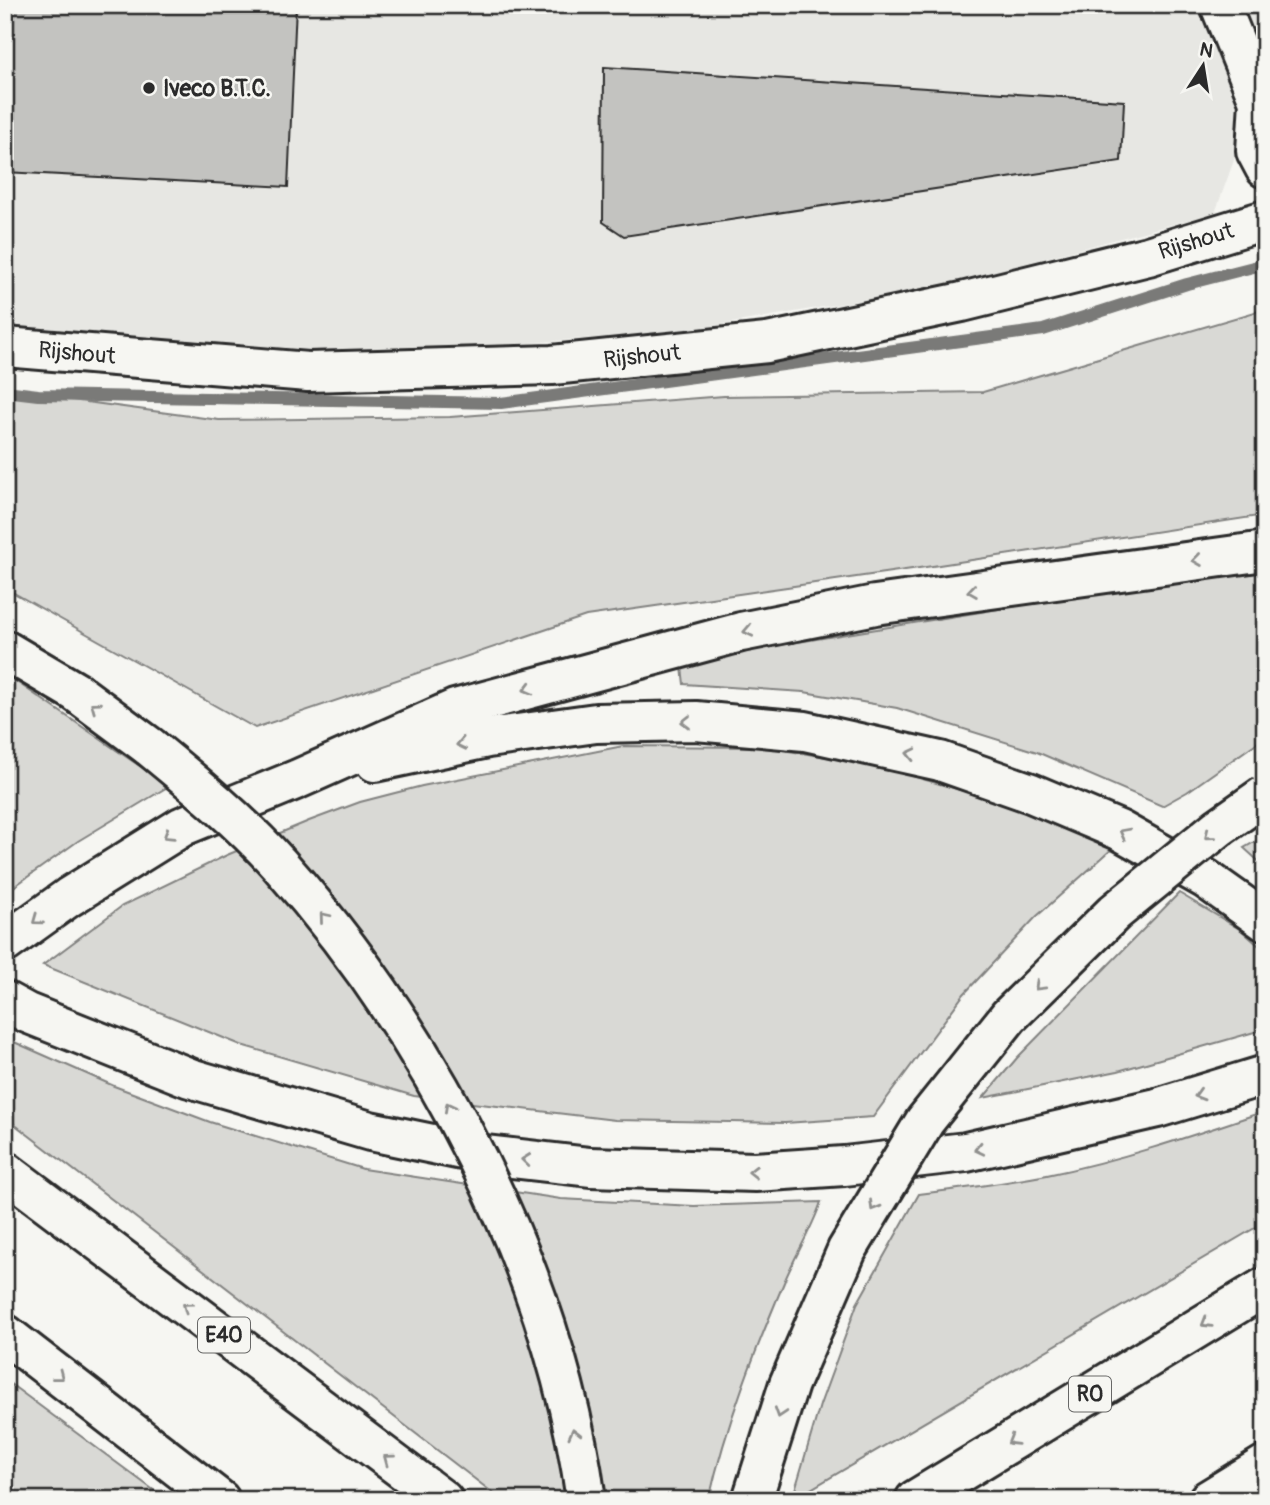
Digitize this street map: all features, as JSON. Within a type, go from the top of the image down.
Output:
[{"type":"main road","points":[[1220,5],[1262,104],[1256,151],[1265,168]]},
{"type":"main road","name":"Rijshout","points":[[5,347],[308,372],[552,365],[768,343],[962,302],[1149,256],[1265,220]]},
{"type":"main road","points":[[5,943],[69,897],[183,826],[298,779],[456,709],[741,632],[875,605],[1265,551]]},
{"type":"main road","points":[[5,650],[76,692],[220,804],[295,882],[379,989],[431,1072],[470,1145],[520,1253],[554,1348],[580,1454],[586,1500]]},
{"type":"main road","points":[[298,779],[488,738],[596,723],[696,721],[805,731],[940,761],[1031,793],[1119,830],[1206,879],[1265,921]]},
{"type":"main road","points":[[752,1500],[789,1384],[847,1250],[925,1121],[1009,1016],[1115,912],[1218,828],[1265,795]]},
{"type":"main road","points":[[5,1001],[27,1013],[190,1078],[370,1131],[486,1155],[590,1167],[755,1172],[844,1166],[966,1152],[1157,1108],[1265,1075]]},
{"type":"main road","name":"E40","points":[[5,1171],[443,1500]]},
{"type":"main road","name":"R0","points":[[915,1500],[1265,1287]]},
{"type":"main road","points":[[5,1335],[220,1500]]},
{"type":"main road","points":[[1208,1500],[1265,1465]]},
{"type":"shaded area","points":[[5,5],[1265,5],[1265,91],[1235,105],[1238,133],[1234,160],[1215,213],[967,279],[904,293],[720,325],[489,346],[239,352],[71,344],[5,328]]},
{"type":"shaded area","points":[[1265,309],[1265,515],[586,616],[255,728],[5,588],[5,391],[219,420],[450,417],[724,396],[983,392]]},
{"type":"shaded area","points":[[1265,571],[1265,737],[1187,792],[1162,806],[1037,752],[897,708],[804,692],[684,684],[682,667],[744,651],[1089,594]]},
{"type":"shaded area","points":[[5,674],[169,786],[78,841],[5,893]]},
{"type":"shaded area","points":[[623,746],[763,747],[872,764],[994,800],[1113,848],[1036,917],[964,994],[873,1117],[785,1123],[615,1120],[414,1096],[241,1045],[43,965],[122,906],[227,855],[309,821],[360,802],[422,786]]},
{"type":"shaded area","points":[[1265,836],[1265,867],[1244,848]]},
{"type":"shaded area","points":[[1179,893],[1241,930],[1265,951],[1265,1029],[1118,1071],[983,1098],[1017,1058]]},
{"type":"shaded area","points":[[5,1038],[114,1086],[210,1122],[363,1169],[561,1199],[694,1206],[821,1202],[752,1361],[724,1444],[709,1500],[502,1500],[5,1117]]},
{"type":"shaded area","points":[[1265,1111],[1265,1222],[792,1500],[820,1405],[857,1304],[919,1194],[1075,1169]]},
{"type":"shaded area","points":[[5,1380],[167,1500],[5,1500]]},
{"type":"building","name":"Iveco B.T.C.","points":[[5,5],[296,5],[288,187],[5,172]]},
{"type":"building","points":[[604,67],[1124,101],[1121,161],[624,236],[603,222]]},
{"type":"waterway","points":[[5,391],[38,395],[501,403],[1043,330],[1187,284],[1265,264]]},
{"type":"place","name":"Iveco B.T.C.","points":[[149,88]]}]
